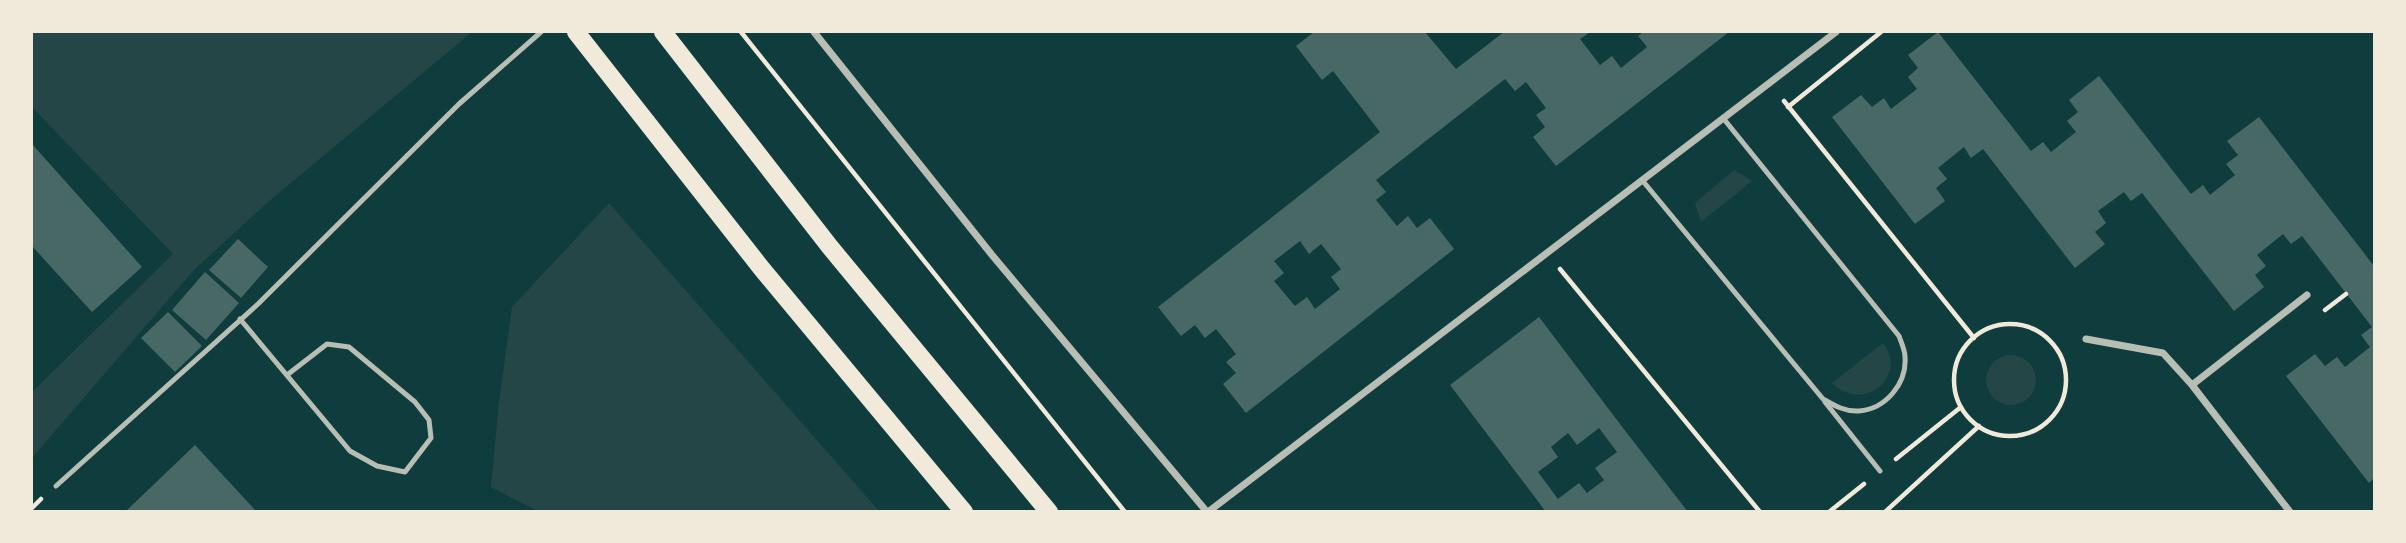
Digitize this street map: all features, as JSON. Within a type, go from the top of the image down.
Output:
[{"type":"main road","points":[[576,32],[762,269],[964,512]]},
{"type":"main road","points":[[663,32],[830,247],[1049,512]]},
{"type":"street","points":[[814,32],[992,255],[1208,512],[1836,32]]},
{"type":"street","points":[[2192,385],[2307,295]]},
{"type":"street","points":[[2086,339],[2162,353],[2192,385],[2290,512]]},
{"type":"lane","points":[[56,486],[240,319],[459,104],[541,32]]},
{"type":"lane","points":[[1723,118],[1899,335],[1905,355],[1904,374],[1895,392],[1879,405],[1860,411],[1841,409],[1823,400]]},
{"type":"lane","points":[[1642,180],[1880,471]]},
{"type":"lane","points":[[240,319],[350,451],[377,466],[405,472],[431,438],[429,420],[415,402],[349,347],[327,344],[287,375]]},
{"type":"path","points":[[741,32],[1125,512]]},
{"type":"path","points":[[1788,107],[1881,32]]},
{"type":"path","points":[[1769,83],[1973,338]]},
{"type":"path","points":[[1546,253],[1760,512]]},
{"type":"path","points":[[2026,326],[2042,334],[2056,347],[2064,363],[2067,381],[2063,399],[2055,415],[2041,427],[2025,435],[2007,436],[1989,432],[1973,422],[1961,407],[1955,390],[1955,371],[1961,352],[1973,338],[1990,328],[2026,326]]},
{"type":"path","points":[[1885,512],[1979,426]]},
{"type":"shaded area","points":[[32,32],[472,32],[268,202],[193,271],[32,458],[32,392],[173,254],[32,107]]},
{"type":"shaded area","points":[[1734,170],[1752,181],[1701,222],[1695,203]]},
{"type":"shaded area","points":[[609,203],[879,511],[538,511],[491,487],[512,307]]},
{"type":"shaded area","points":[[1883,343],[1890,355],[1890,368],[1879,387],[1869,393],[1857,394],[1844,392],[1832,383]]},
{"type":"shaded area","points":[[2011,355],[2029,362],[2036,380],[2029,398],[2011,405],[1993,398],[1986,380],[1993,362]]},
{"type":"building","points":[[1314,32],[1425,32],[1456,69],[1504,32],[1590,32],[1580,39],[1600,65],[1612,56],[1621,68],[1647,47],[1638,36],[1643,32],[1729,32],[1556,166],[1533,137],[1545,127],[1536,115],[1546,108],[1526,82],[1515,91],[1505,79],[1376,180],[1386,192],[1376,200],[1397,226],[1408,216],[1417,228],[1430,218],[1454,249],[1246,413],[1223,384],[1236,373],[1226,362],[1236,354],[1216,329],[1205,338],[1195,325],[1181,336],[1158,307],[1380,132],[1333,71],[1322,80],[1296,46]],"holes":[[[1300,241],[1309,254],[1321,244],[1341,269],[1331,277],[1340,289],[1315,309],[1307,297],[1295,306],[1274,281],[1284,273],[1274,261]]]},
{"type":"building","points":[[1938,32],[2031,151],[2043,142],[2051,152],[2076,132],[2067,121],[2078,112],[2069,100],[2099,76],[2191,194],[2203,185],[2210,195],[2235,175],[2226,164],[2238,155],[2227,141],[2259,117],[2374,266],[2374,478],[2369,483],[2286,376],[2315,354],[2325,366],[2337,357],[2345,367],[2370,347],[2361,335],[2372,327],[2302,236],[2291,244],[2283,234],[2257,255],[2266,266],[2255,275],[2264,287],[2234,311],[2142,193],[2131,201],[2124,192],[2098,211],[2106,223],[2095,232],[2105,244],[2075,268],[1983,149],[1971,158],[1964,147],[1938,168],[1947,179],[1936,188],[1945,201],[1915,224],[1832,117],[1861,95],[1872,107],[1884,98],[1891,109],[1917,89],[1908,77],[1918,68],[1908,55]]},
{"type":"building","points":[[32,144],[142,267],[92,312],[32,246]]},
{"type":"building","points":[[238,239],[268,267],[241,298],[209,270]]},
{"type":"building","points":[[205,272],[239,303],[206,340],[172,310]]},
{"type":"building","points":[[168,312],[202,346],[175,372],[141,338]]},
{"type":"building","points":[[1539,317],[1688,512],[1546,512],[1450,385]],"holes":[[[1599,428],[1617,452],[1595,468],[1604,480],[1587,493],[1579,483],[1558,499],[1538,472],[1558,457],[1551,447],[1568,433],[1577,445]]]},
{"type":"building","points":[[195,445],[257,512],[125,512]]}]
